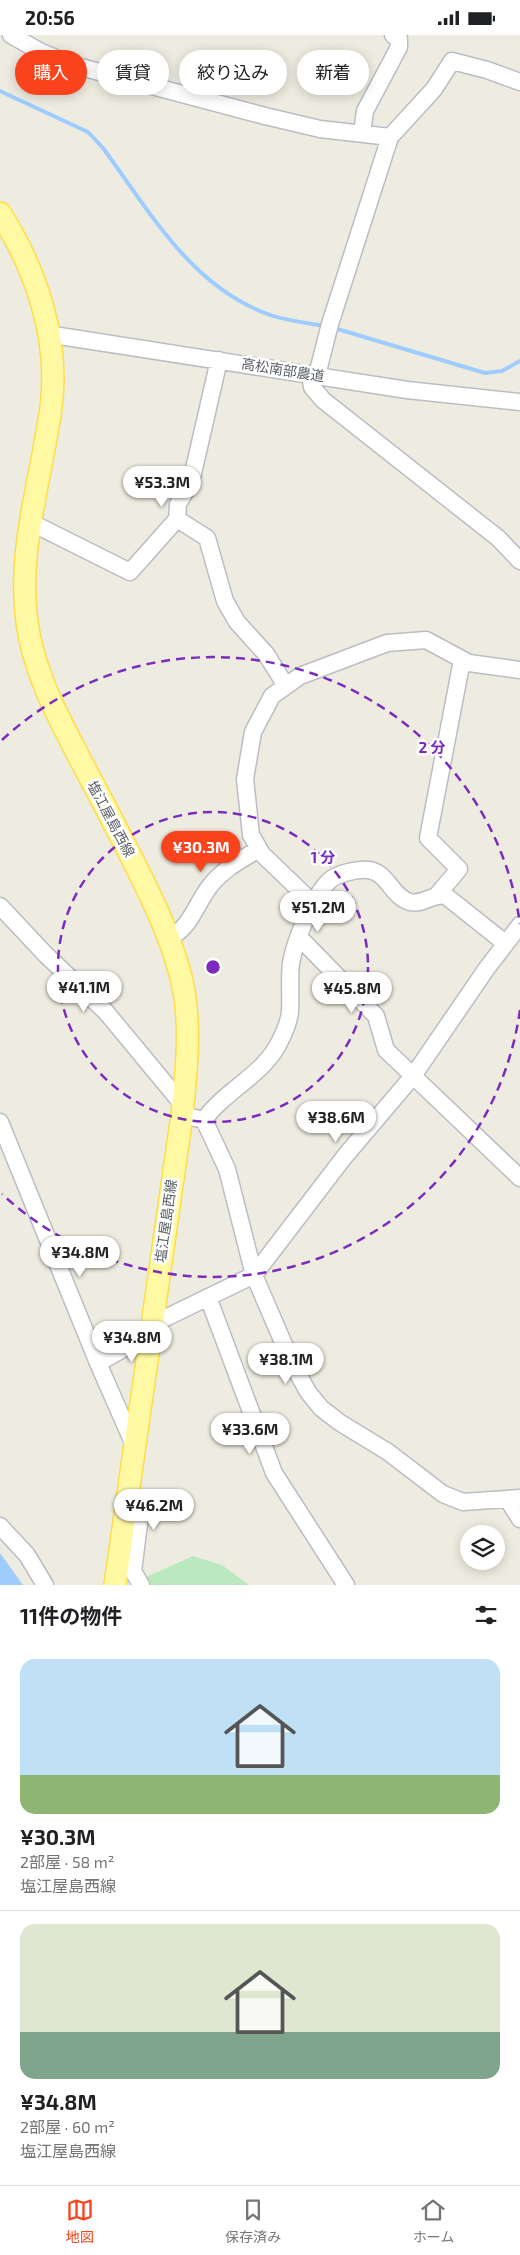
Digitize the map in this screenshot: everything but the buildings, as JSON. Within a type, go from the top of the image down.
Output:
[{"type":"main road","name":"塩江屋島西線","points":[[0,213],[18,242],[39,293],[47,334],[52,377],[51,406],[30,522],[25,585],[29,637],[45,692],[142,878],[170,937],[184,991],[189,1044],[182,1110],[115,1585]]},
{"type":"street","points":[[11,35],[73,65],[265,117],[320,129],[390,137]]},
{"type":"street","points":[[362,133],[365,111],[400,47],[399,39],[393,35]]},
{"type":"street","points":[[520,82],[487,70],[452,61],[434,89],[390,137],[314,375],[312,387],[323,399],[498,538],[520,561]]},
{"type":"street","name":"高松南部農道","points":[[47,334],[416,391],[520,402]]},
{"type":"street","points":[[30,522],[130,572],[177,519],[178,504],[191,482],[219,360]]},
{"type":"street","points":[[177,519],[208,538],[229,608],[237,622],[266,654],[286,686]]},
{"type":"street","points":[[313,903],[259,849],[251,835],[244,779],[253,732],[272,696],[300,676],[386,643],[426,640],[469,663],[520,670]]},
{"type":"street","points":[[204,1120],[225,1097],[264,1064],[279,1042],[290,1015],[291,961],[313,903],[330,880],[357,871],[370,870],[382,876],[400,897],[410,902],[420,902],[438,894],[460,869],[428,838],[462,660]]},
{"type":"street","points":[[170,937],[177,934],[185,926],[210,886],[226,869],[259,849]]},
{"type":"street","points":[[438,894],[446,896],[505,943]]},
{"type":"street","points":[[0,906],[46,955],[106,1012],[182,1110],[204,1120],[227,1169],[254,1275],[292,1363],[308,1392],[321,1408],[339,1422],[388,1452],[442,1494],[463,1502],[514,1499],[520,1519]]},
{"type":"street","points":[[98,1363],[208,1297],[254,1275],[345,1156],[414,1076],[505,943],[520,925]]},
{"type":"street","points":[[300,938],[376,1016],[386,1050],[520,1178]]},
{"type":"street","points":[[0,1122],[6,1157],[134,1445]]},
{"type":"street","points":[[208,1297],[274,1473],[346,1585]]},
{"type":"street","points":[[127,1496],[140,1515],[133,1571],[140,1585]]},
{"type":"street","points":[[0,1526],[27,1555],[45,1585]]},
{"type":"green space","points":[[193,1556],[222,1565],[249,1585],[146,1585],[142,1579]]},
{"type":"water","points":[[0,1553],[23,1585],[0,1585]]},
{"type":"waterway","points":[[0,91],[88,132],[103,148],[154,220],[173,243],[214,284],[238,300],[272,316],[325,326]]},
{"type":"waterway","points":[[334,328],[485,373],[502,371],[520,361]]}]
